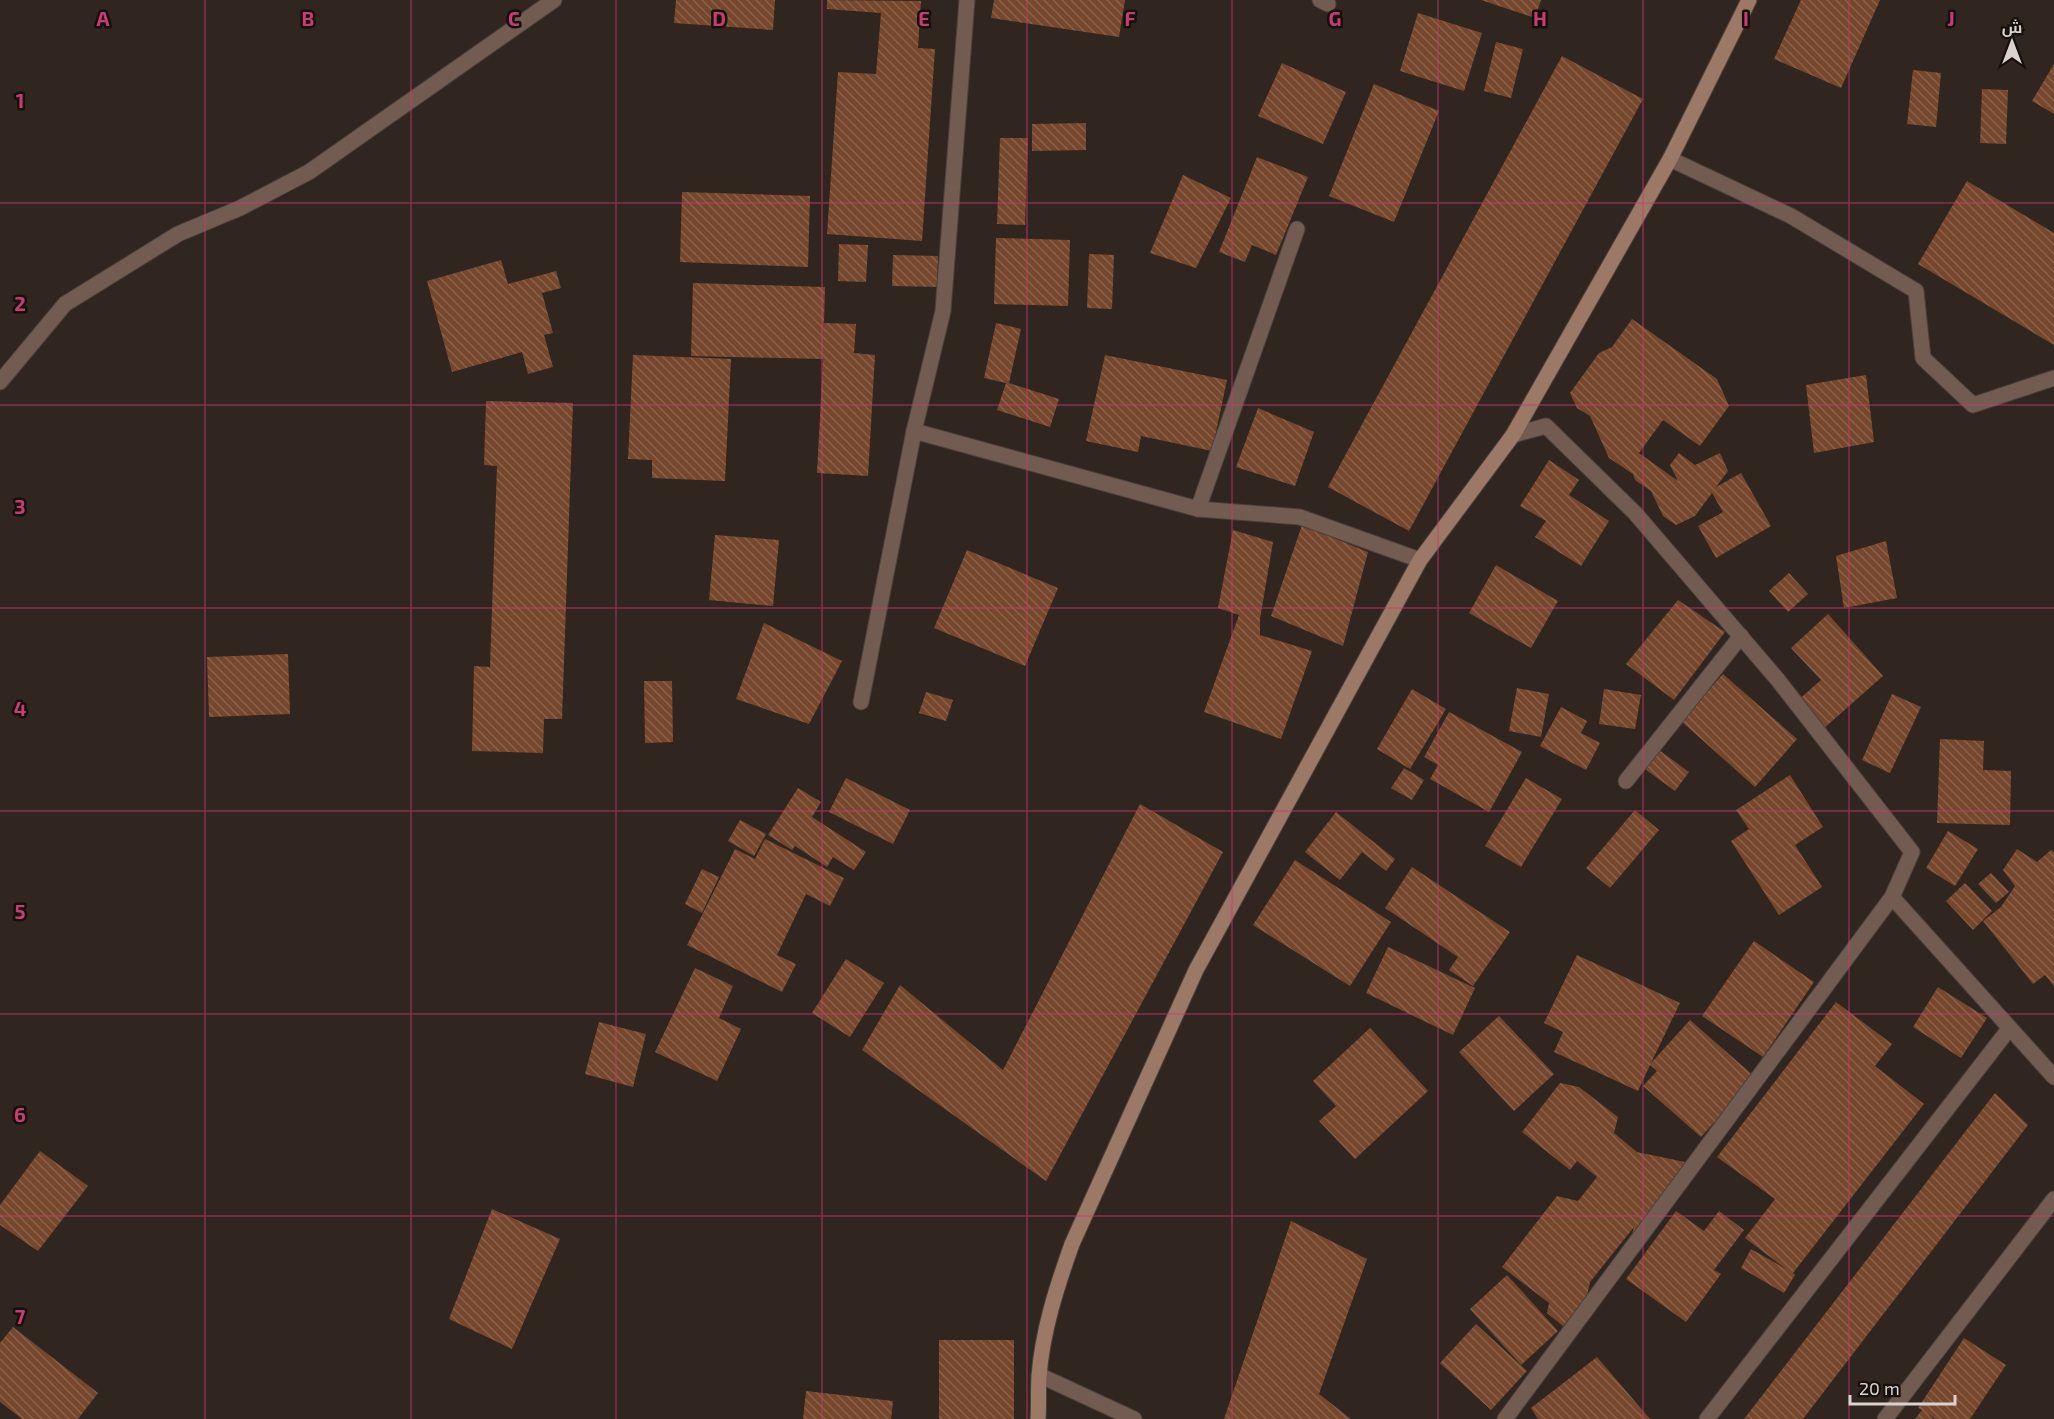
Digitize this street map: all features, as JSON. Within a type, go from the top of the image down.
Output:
[{"type":"main road","points":[[1038,1419],[1039,1375],[1053,1303],[1072,1244],[1196,970],[1420,560],[1513,435],[1670,159],[1749,0]]},
{"type":"street","points":[[0,382],[65,303],[178,234],[240,208],[309,172],[554,0]]},
{"type":"street","points":[[861,702],[914,431],[943,311],[967,0]]},
{"type":"street","points":[[1670,159],[1791,216],[1916,291],[1923,358],[1973,405],[2054,378]]},
{"type":"street","points":[[1198,509],[1298,229]]},
{"type":"street","points":[[1505,1419],[1892,897],[1912,852],[1779,680],[1635,513],[1546,426],[1513,435]]},
{"type":"street","points":[[914,431],[1198,509],[1300,517],[1420,560]]},
{"type":"street","points":[[1626,781],[1741,636]]},
{"type":"street","points":[[1892,897],[2054,1077]]},
{"type":"street","points":[[1707,1419],[2009,1029]]},
{"type":"street","points":[[1885,1419],[2054,1198]]},
{"type":"street","points":[[1039,1375],[1134,1419]]},
{"type":"building","points":[[676,0],[775,0],[773,30],[674,23]]},
{"type":"building","points":[[827,0],[921,1],[918,48],[935,49],[922,241],[827,234],[838,72],[876,74],[881,13],[827,9]]},
{"type":"building","points":[[994,0],[1125,0],[1119,37],[991,18]]},
{"type":"building","points":[[1481,0],[1541,0],[1535,18]]},
{"type":"building","points":[[1801,0],[1880,0],[1841,88],[1774,59]]},
{"type":"building","points":[[1418,13],[1482,33],[1464,91],[1400,71]]},
{"type":"building","points":[[1496,42],[1523,49],[1511,98],[1484,91]]},
{"type":"building","points":[[1562,56],[1643,99],[1409,531],[1328,487]]},
{"type":"building","points":[[1282,63],[1346,92],[1323,144],[1258,116]]},
{"type":"building","points":[[2054,64],[2054,114],[2032,101]]},
{"type":"building","points":[[1913,70],[1941,73],[1936,127],[1907,124]]},
{"type":"building","points":[[1374,84],[1439,111],[1394,222],[1329,196]]},
{"type":"building","points":[[1982,89],[2008,90],[2006,144],[1980,143]]},
{"type":"building","points":[[1086,123],[1086,150],[1032,151],[1032,124]]},
{"type":"building","points":[[1000,138],[1028,138],[1025,225],[997,224]]},
{"type":"building","points":[[1257,157],[1308,177],[1276,255],[1252,245],[1245,262],[1219,252]]},
{"type":"building","points":[[1183,175],[1231,198],[1196,268],[1150,253]]},
{"type":"building","points":[[1967,181],[2054,233],[2054,345],[1918,264]]},
{"type":"building","points":[[682,192],[810,196],[808,267],[680,262]]},
{"type":"building","points":[[996,238],[1070,240],[1068,306],[994,304]]},
{"type":"building","points":[[839,244],[868,245],[866,282],[838,281]]},
{"type":"building","points":[[1089,254],[1114,255],[1112,309],[1087,308]]},
{"type":"building","points":[[893,255],[938,256],[937,287],[892,286]]},
{"type":"building","points":[[501,260],[508,284],[556,271],[561,288],[542,293],[553,333],[544,335],[553,367],[528,374],[522,352],[452,372],[427,281]]},
{"type":"building","points":[[693,283],[825,287],[824,323],[856,324],[854,353],[875,355],[868,476],[817,473],[823,359],[691,356]]},
{"type":"building","points":[[1632,319],[1717,379],[1729,406],[1700,446],[1663,420],[1639,453],[1678,481],[1670,465],[1679,453],[1695,465],[1720,453],[1728,471],[1716,487],[1741,473],[1771,526],[1716,558],[1698,526],[1723,512],[1712,493],[1695,516],[1676,525],[1663,516],[1651,491],[1635,480],[1633,474],[1609,458],[1590,416],[1577,408],[1570,393],[1599,353],[1612,347]]},
{"type":"building","points":[[996,323],[1021,329],[1009,383],[1059,399],[1050,427],[997,410],[1006,383],[984,378]]},
{"type":"building","points":[[633,355],[731,359],[725,481],[652,478],[652,460],[628,459]]},
{"type":"building","points":[[1105,355],[1227,380],[1212,451],[1141,436],[1138,452],[1086,441]]},
{"type":"building","points":[[1866,375],[1874,442],[1814,453],[1806,385]]},
{"type":"building","points":[[486,401],[573,403],[562,719],[544,719],[543,753],[472,751],[474,666],[490,667],[497,466],[484,465]]},
{"type":"building","points":[[1258,408],[1314,432],[1295,486],[1236,467]]},
{"type":"building","points":[[1549,460],[1579,480],[1569,495],[1609,521],[1581,566],[1535,537],[1546,521],[1520,506]]},
{"type":"building","points":[[1302,525],[1368,552],[1343,646],[1271,616]]},
{"type":"building","points":[[1233,530],[1273,542],[1260,619],[1260,635],[1312,651],[1281,739],[1204,712],[1239,615],[1218,608]]},
{"type":"building","points":[[715,535],[779,540],[773,606],[709,600]]},
{"type":"building","points":[[1886,541],[1897,598],[1844,608],[1836,556]]},
{"type":"building","points":[[967,550],[1058,588],[1025,666],[934,628]]},
{"type":"building","points":[[1496,565],[1558,601],[1531,648],[1469,613]]},
{"type":"building","points":[[1789,573],[1808,594],[1788,612],[1769,591]]},
{"type":"building","points":[[1678,600],[1725,632],[1674,700],[1626,664]]},
{"type":"building","points":[[1828,614],[1883,676],[1822,730],[1796,702],[1821,680],[1791,648]]},
{"type":"building","points":[[764,623],[842,661],[809,724],[736,699]]},
{"type":"building","points":[[288,654],[290,714],[209,717],[207,657]]},
{"type":"building","points":[[1723,674],[1797,739],[1755,787],[1681,721]]},
{"type":"building","points":[[644,681],[672,681],[673,742],[645,743]]},
{"type":"building","points":[[1517,688],[1549,694],[1541,737],[1509,731]]},
{"type":"building","points":[[1412,689],[1446,709],[1410,769],[1377,749]]},
{"type":"building","points":[[1604,689],[1641,695],[1635,729],[1599,724]]},
{"type":"building","points":[[926,692],[953,700],[946,721],[919,713]]},
{"type":"building","points":[[1892,694],[1921,707],[1890,773],[1862,760]]},
{"type":"building","points":[[1561,707],[1587,721],[1581,733],[1600,743],[1586,770],[1540,746]]},
{"type":"building","points":[[1449,712],[1522,752],[1489,812],[1430,779],[1438,765],[1424,757]]},
{"type":"building","points":[[1940,739],[1984,741],[1983,770],[2011,771],[2010,825],[1937,823]]},
{"type":"building","points":[[1659,750],[1689,772],[1675,791],[1645,769]]},
{"type":"building","points":[[1404,768],[1424,780],[1412,800],[1391,788]]},
{"type":"building","points":[[1790,775],[1823,827],[1795,845],[1822,887],[1779,915],[1731,841],[1749,829],[1736,810]]},
{"type":"building","points":[[846,778],[910,810],[893,844],[829,812]]},
{"type":"building","points":[[1526,778],[1562,799],[1521,867],[1485,846]]},
{"type":"building","points":[[798,788],[821,802],[812,817],[866,852],[854,870],[833,857],[827,867],[795,846],[792,850],[768,835]]},
{"type":"building","points":[[1140,804],[1223,852],[1046,1181],[862,1050],[900,985],[1003,1070]]},
{"type":"building","points":[[1635,810],[1659,830],[1610,888],[1586,868]]},
{"type":"building","points":[[1336,812],[1395,859],[1386,871],[1362,852],[1340,880],[1305,852]]},
{"type":"building","points":[[740,820],[766,834],[754,856],[728,841]]},
{"type":"building","points":[[1948,831],[1978,849],[1955,886],[1926,868]]},
{"type":"building","points":[[765,839],[844,878],[830,906],[806,894],[777,955],[796,964],[782,992],[687,945],[735,849],[755,859]]},
{"type":"building","points":[[2017,849],[2037,862],[2051,850],[2054,852],[2054,986],[2045,975],[2033,984],[1983,921],[2001,907],[2015,886],[2003,870]]},
{"type":"building","points":[[1295,860],[1391,922],[1350,986],[1253,925]]},
{"type":"building","points":[[1412,867],[1510,932],[1473,986],[1449,970],[1458,957],[1385,908]]},
{"type":"building","points":[[702,869],[719,877],[702,913],[685,904]]},
{"type":"building","points":[[1991,873],[2009,892],[1996,903],[1978,884]]},
{"type":"building","points":[[1965,883],[1992,911],[1973,930],[1946,901]]},
{"type":"building","points":[[1754,941],[1814,982],[1763,1057],[1702,1016]]},
{"type":"building","points":[[1388,947],[1475,988],[1453,1035],[1366,993]]},
{"type":"building","points":[[1577,955],[1680,1003],[1651,1063],[1690,1020],[1755,1077],[1701,1137],[1643,1086],[1657,1071],[1650,1065],[1638,1091],[1554,1052],[1563,1032],[1544,1023]]},
{"type":"building","points":[[846,959],[884,983],[850,1037],[812,1013]]},
{"type":"building","points":[[695,968],[733,986],[719,1018],[741,1029],[717,1081],[655,1052]]},
{"type":"building","points":[[1938,987],[1987,1018],[1961,1058],[1913,1027]]},
{"type":"building","points":[[1836,1002],[1892,1044],[1875,1066],[1924,1104],[1793,1273],[1795,1275],[1784,1293],[1741,1268],[1751,1249],[1786,1269],[1745,1238],[1775,1199],[1717,1157]]},
{"type":"building","points":[[1499,1016],[1554,1074],[1514,1111],[1459,1052]]},
{"type":"building","points":[[599,1022],[646,1034],[633,1087],[585,1074]]},
{"type":"building","points":[[1370,1028],[1428,1091],[1355,1159],[1319,1121],[1336,1106],[1313,1081]]},
{"type":"building","points":[[1560,1083],[1579,1087],[1618,1117],[1614,1133],[1637,1152],[1685,1162],[1684,1171],[1631,1238],[1634,1227],[1590,1282],[1587,1296],[1563,1326],[1547,1313],[1549,1303],[1502,1267],[1557,1196],[1578,1201],[1597,1177],[1577,1161],[1570,1170],[1522,1132]]},
{"type":"building","points":[[1995,1093],[2028,1125],[1803,1419],[1744,1419]]},
{"type":"building","points":[[40,1151],[88,1186],[38,1251],[0,1225],[0,1205]]},
{"type":"building","points":[[492,1209],[560,1239],[512,1349],[449,1319]]},
{"type":"building","points":[[1676,1211],[1704,1231],[1719,1211],[1744,1230],[1714,1270],[1721,1274],[1686,1322],[1626,1279]]},
{"type":"building","points":[[1291,1221],[1367,1259],[1319,1394],[1351,1419],[1224,1419]]},
{"type":"building","points":[[1507,1275],[1558,1331],[1521,1365],[1470,1309]]},
{"type":"building","points":[[1476,1324],[1527,1371],[1491,1410],[1440,1363]]},
{"type":"building","points":[[13,1327],[98,1393],[78,1419],[22,1419],[0,1402],[0,1343]]},
{"type":"building","points":[[1964,1338],[2006,1365],[1970,1419],[1935,1419],[1928,1414],[1933,1419],[1915,1419],[1922,1410],[1918,1408]]},
{"type":"building","points":[[939,1340],[1014,1340],[1014,1419],[939,1419]]},
{"type":"building","points":[[1597,1357],[1650,1419],[1538,1419],[1531,1408]]},
{"type":"building","points":[[806,1391],[893,1401],[891,1419],[803,1419]]}]
